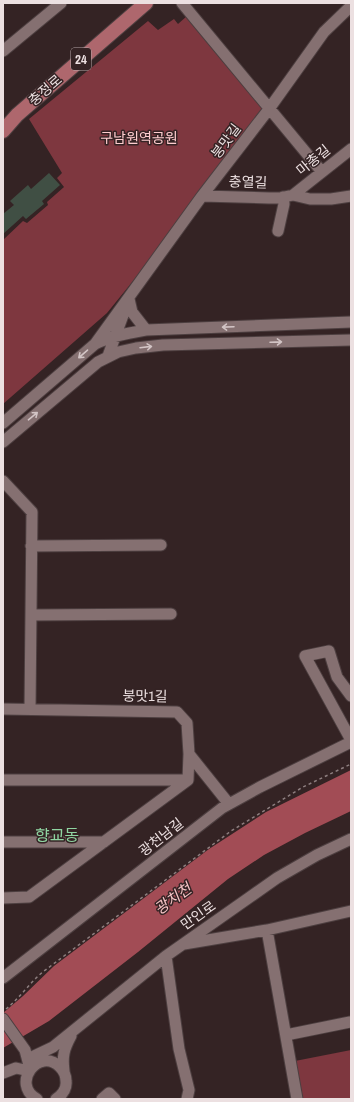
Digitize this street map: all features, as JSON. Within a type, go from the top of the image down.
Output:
[{"type":"main road","name":"충정로","points":[[3,131],[17,115],[146,3]]},
{"type":"main road","name":"충정로","points":[[3,120],[17,115]]},
{"type":"street","points":[[3,50],[61,3]]},
{"type":"street","points":[[182,3],[322,172]]},
{"type":"street","name":"붕맛길","points":[[3,423],[95,344],[202,196],[269,109],[324,32],[351,6]]},
{"type":"street","name":"마총길","points":[[288,196],[322,172],[351,148]]},
{"type":"street","name":"충열길","points":[[202,196],[268,198],[288,196],[310,199],[332,199],[351,196]]},
{"type":"street","points":[[278,231],[284,204],[288,196]]},
{"type":"street","points":[[129,298],[132,312],[146,330]]},
{"type":"street","name":"붕맛길","points":[[108,356],[129,298]]},
{"type":"street","name":"붕맛길","points":[[95,344],[116,336],[146,330],[351,322]]},
{"type":"street","points":[[3,442],[82,374],[108,356],[136,348],[163,345],[351,340]]},
{"type":"street","points":[[3,481],[32,512],[30,710]]},
{"type":"street","points":[[31,546],[161,545]]},
{"type":"street","points":[[31,615],[171,614]]},
{"type":"street","points":[[351,696],[337,677],[329,651],[305,656],[351,741]]},
{"type":"street","name":"붕맛1길","points":[[3,709],[177,712],[187,723],[189,754],[188,780]]},
{"type":"street","name":"광천남길","points":[[3,978],[222,808],[351,741]]},
{"type":"street","points":[[189,754],[229,804]]},
{"type":"street","points":[[3,780],[188,780]]},
{"type":"street","points":[[3,898],[29,898],[188,780]]},
{"type":"street","name":"만인로","points":[[36,1057],[50,1049],[73,1032],[166,956],[277,878],[325,851],[351,839]]},
{"type":"street","points":[[3,842],[104,842]]},
{"type":"street","points":[[182,945],[267,930],[351,911]]},
{"type":"street","points":[[267,930],[297,1099]]},
{"type":"street","points":[[166,956],[179,1049],[189,1090],[187,1099]]},
{"type":"street","points":[[3,1019],[36,1057],[58,1065],[64,1071]]},
{"type":"street","points":[[286,1035],[350,1022]]},
{"type":"street","points":[[56,1099],[63,1093],[66,1087],[64,1053],[66,1044],[73,1032]]},
{"type":"street","points":[[34,1098],[27,1087],[28,1073],[36,1057]]},
{"type":"street","points":[[28,1073],[34,1065],[36,1057]]},
{"type":"street","points":[[3,1073],[28,1073]]},
{"type":"street","points":[[102,1099],[109,1093],[115,1099]]},
{"type":"path","points":[[3,1012],[14,1003],[34,979],[44,971],[231,831],[303,787],[351,764]]},
{"type":"green space","name":"구남원역공원","points":[[187,16],[200,23],[271,101],[202,196],[107,313],[3,404],[3,240],[23,221],[27,223],[48,205],[47,202],[64,187],[57,178],[62,173],[29,119],[148,21],[158,30],[174,19],[178,24]]},
{"type":"green space","points":[[351,1050],[351,1099],[303,1099],[295,1061]]},
{"type":"water","name":"광치천","points":[[351,770],[351,811],[264,855],[228,879],[138,952],[49,1021],[3,1048],[3,1013],[54,966],[209,849],[266,812]]},
{"type":"building","points":[[49,173],[60,185],[42,201],[44,204],[26,219],[23,216],[3,234],[3,214],[14,205],[10,201],[28,185],[31,189]]},
{"type":"district","name":"향교동","points":[[57,835]]}]
